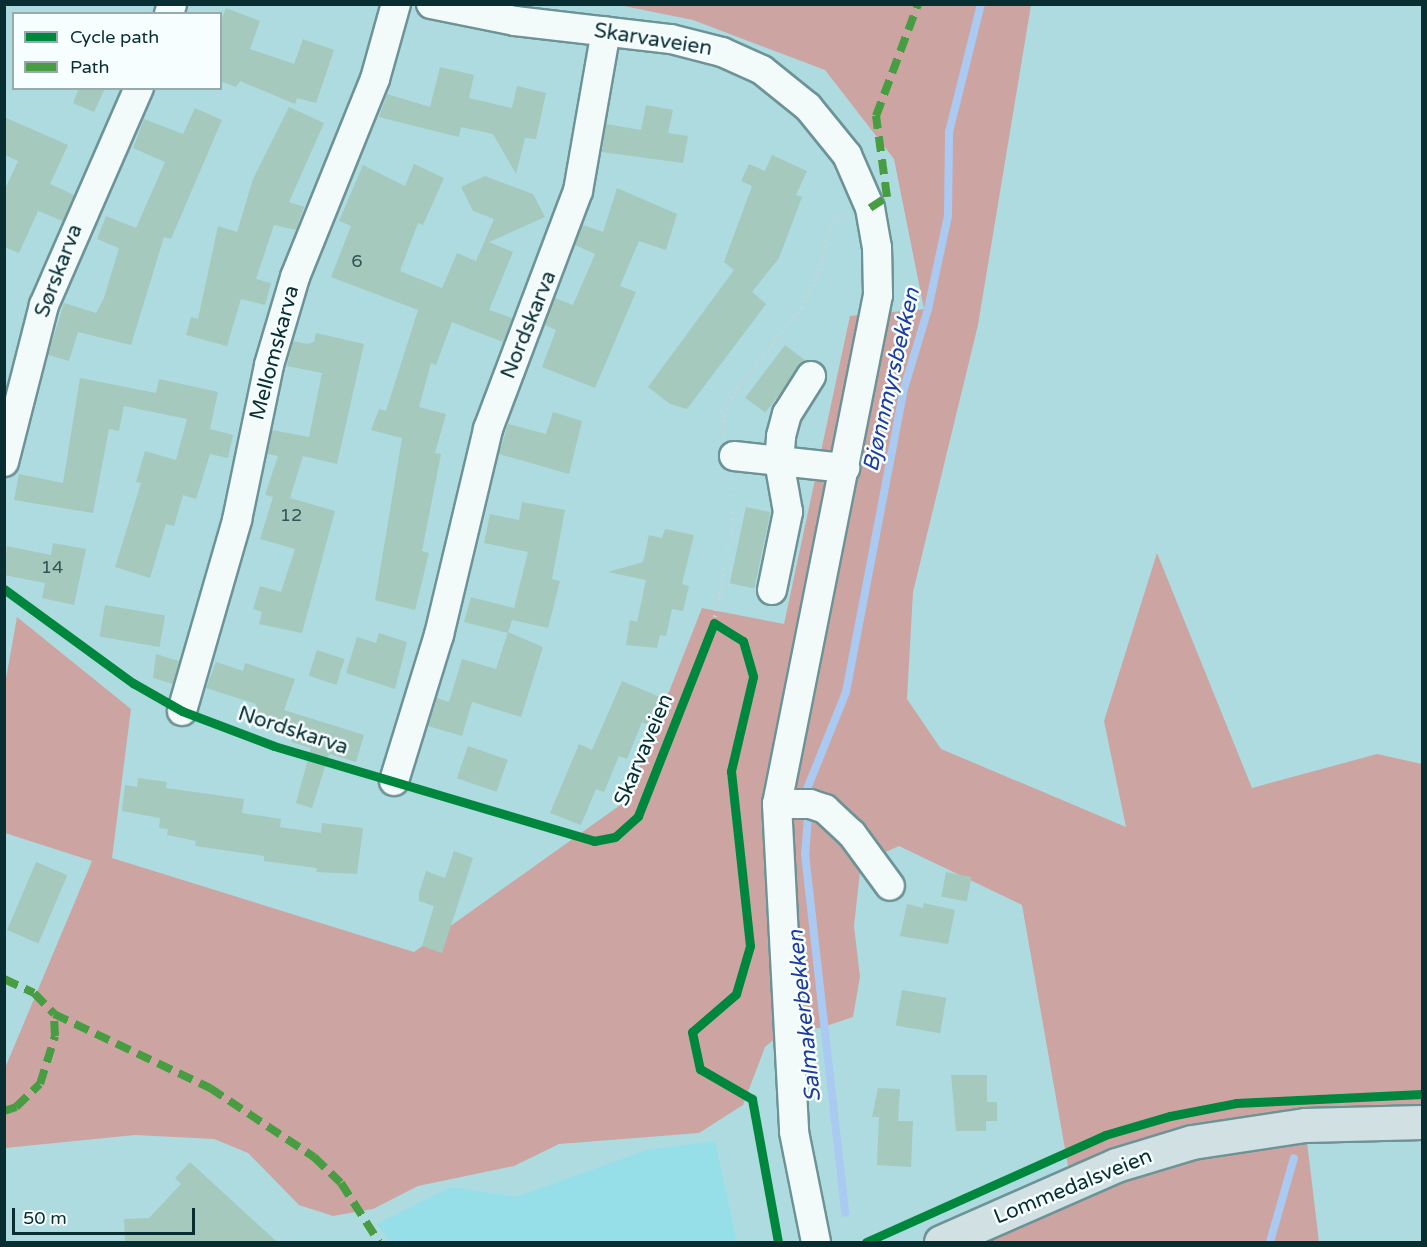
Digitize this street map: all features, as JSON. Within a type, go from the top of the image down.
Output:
[{"type":"main road","name":"Lommedalsveien","points":[[941,1242],[1116,1165],[1192,1142],[1305,1125],[1422,1122]]},
{"type":"street","name":"Mellomskarva","points":[[182,711],[237,520],[275,343],[296,277],[375,79],[396,4]]},
{"type":"street","name":"Skarvaveien","points":[[431,4],[515,21],[606,31],[722,52],[762,70],[808,107],[847,155],[870,208],[878,248],[878,295],[777,804],[794,1132],[816,1242]]},
{"type":"street","name":"Nordskarva","points":[[394,781],[439,635],[488,429],[578,191],[606,31]]},
{"type":"street","name":"Sørskarva","points":[[4,462],[44,305],[138,90]]},
{"type":"street","points":[[772,590],[788,512],[779,461],[787,414],[811,376]]},
{"type":"street","points":[[734,456],[845,468]]},
{"type":"street","points":[[777,804],[810,804],[825,809],[852,834],[890,886]]},
{"type":"path","points":[[710,633],[714,623],[724,629]]},
{"type":"shaded area","points":[[619,5],[1031,5],[978,325],[913,592],[907,699],[941,749],[1126,827],[1104,721],[1157,553],[1252,788],[1377,754],[1422,764],[1422,1122],[1305,1125],[1319,1242],[941,1242],[1071,1183],[1022,905],[899,846],[861,863],[854,926],[860,977],[853,1017],[820,1028],[785,1030],[765,1047],[743,1105],[699,1133],[559,1144],[514,1166],[418,1186],[373,1209],[333,1216],[299,1205],[248,1153],[214,1139],[135,1135],[5,1148],[5,1068],[92,861],[5,833],[5,684],[17,617],[131,709],[112,858],[414,952],[626,801],[702,608],[784,624],[850,316],[924,309],[894,159],[825,70],[693,20]]},
{"type":"shaded area","points":[[715,1141],[737,1242],[390,1242],[377,1224],[451,1187],[516,1197],[647,1150]]},
{"type":"building","points":[[226,8],[260,21],[250,49],[294,64],[303,39],[334,50],[316,103],[297,98],[295,104],[240,81],[236,87],[222,82],[222,18]]},
{"type":"building","points":[[440,67],[474,75],[469,98],[512,108],[517,86],[546,93],[536,139],[525,138],[516,174],[493,134],[461,127],[459,137],[379,117],[387,94],[430,107]]},
{"type":"building","points":[[78,90],[104,90],[94,112],[73,103]]},
{"type":"building","points":[[646,105],[673,110],[668,133],[688,136],[683,163],[602,152],[606,124],[641,130]]},
{"type":"building","points":[[289,107],[324,123],[289,202],[304,207],[296,230],[274,225],[256,279],[271,283],[265,305],[241,299],[227,346],[186,335],[191,317],[198,319],[218,226],[237,232],[253,179]]},
{"type":"building","points":[[195,108],[222,120],[171,239],[164,237],[131,345],[78,332],[69,361],[48,355],[64,303],[96,313],[104,298],[119,248],[97,239],[106,216],[136,228],[165,162],[133,148],[144,119],[183,134]]},
{"type":"building","points":[[4,117],[68,145],[50,184],[74,195],[63,221],[38,211],[19,253],[4,247],[4,191],[18,161],[4,155]]},
{"type":"building","points":[[772,155],[807,171],[796,195],[802,197],[779,258],[752,292],[766,304],[687,409],[670,404],[648,387],[734,270],[724,262],[752,186],[741,181],[749,164],[765,171]]},
{"type":"building","points":[[414,164],[444,178],[423,225],[418,223],[400,271],[442,288],[457,253],[476,261],[494,219],[473,211],[461,187],[485,176],[533,194],[545,217],[489,242],[513,252],[489,310],[512,318],[503,342],[452,322],[436,365],[431,363],[419,407],[446,414],[435,453],[441,454],[422,551],[429,553],[415,610],[375,600],[402,438],[371,430],[379,409],[386,411],[418,310],[331,277],[351,226],[339,221],[363,165],[405,186]]},
{"type":"building","points":[[617,188],[677,214],[666,250],[639,241],[620,286],[636,292],[595,388],[542,367],[556,330],[545,325],[555,298],[573,305],[595,254],[575,245],[583,225],[603,232]]},
{"type":"building","points":[[316,333],[364,344],[337,464],[303,456],[290,498],[335,511],[302,633],[259,624],[262,612],[253,609],[260,586],[281,592],[295,549],[260,539],[273,497],[265,495],[278,456],[267,454],[272,430],[309,437],[322,373],[287,366],[293,341],[307,344],[314,342]]},
{"type":"building","points":[[785,345],[805,360],[765,413],[745,398]]},
{"type":"building","points":[[80,378],[156,393],[159,379],[218,392],[210,429],[233,435],[228,458],[210,454],[196,499],[183,495],[174,526],[166,524],[150,578],[115,567],[141,483],[136,482],[145,451],[176,460],[187,419],[124,406],[119,431],[109,429],[93,513],[14,500],[19,474],[63,483]]},
{"type":"building","points":[[553,412],[582,421],[569,474],[499,454],[508,424],[546,434]]},
{"type":"building","points":[[522,502],[565,510],[552,579],[560,581],[548,628],[512,620],[508,633],[464,622],[471,597],[514,608],[528,552],[484,543],[490,514],[519,520]]},
{"type":"building","points":[[746,507],[770,512],[754,588],[730,583]]},
{"type":"building","points":[[665,529],[694,535],[682,584],[689,586],[683,611],[672,609],[666,636],[660,635],[657,648],[626,645],[630,620],[637,622],[646,580],[608,572],[643,562],[649,535],[662,538]]},
{"type":"building","points":[[53,543],[86,549],[74,605],[42,598],[45,583],[4,575],[7,546],[51,555]]},
{"type":"building","points":[[105,605],[165,616],[160,647],[99,637]]},
{"type":"building","points":[[508,632],[543,647],[521,717],[472,702],[462,736],[428,726],[437,698],[449,702],[462,659],[496,669]]},
{"type":"building","points":[[379,633],[407,642],[395,689],[346,673],[357,637],[376,643]]},
{"type":"building","points":[[317,650],[345,659],[336,685],[309,676]]},
{"type":"building","points":[[156,654],[179,661],[173,684],[153,678]]},
{"type":"building","points":[[216,662],[243,671],[245,663],[295,679],[284,710],[364,735],[356,762],[329,754],[312,808],[296,803],[311,748],[291,742],[293,732],[251,719],[256,704],[206,688]]},
{"type":"building","points":[[622,681],[660,697],[648,725],[642,722],[627,759],[619,756],[604,792],[596,789],[581,825],[550,813],[579,744],[592,750]]},
{"type":"building","points":[[468,746],[508,760],[497,792],[457,778]]},
{"type":"building","points":[[138,778],[167,782],[166,788],[244,799],[242,813],[281,819],[280,827],[321,833],[322,823],[363,828],[357,874],[316,872],[317,868],[264,861],[264,856],[195,846],[196,841],[167,835],[168,829],[159,828],[160,818],[122,811],[125,785],[137,787]]},
{"type":"building","points":[[454,851],[473,858],[442,953],[422,946],[434,906],[419,901],[419,893],[426,871],[445,878]]},
{"type":"building","points":[[36,862],[67,875],[38,943],[7,930]]},
{"type":"building","points":[[946,872],[972,877],[967,902],[941,897]]},
{"type":"building","points":[[924,903],[955,910],[948,944],[900,936],[907,904],[923,908]]},
{"type":"building","points":[[902,990],[946,998],[940,1033],[896,1025]]},
{"type":"building","points":[[951,1075],[987,1075],[987,1102],[997,1102],[997,1121],[986,1121],[986,1131],[956,1131]]},
{"type":"building","points":[[878,1088],[900,1089],[898,1121],[913,1121],[911,1167],[877,1165],[879,1117],[872,1117]]},
{"type":"building","points":[[190,1162],[277,1242],[125,1242],[124,1219],[149,1218],[181,1184],[175,1178]]},
{"type":"waterway","name":"Bjønnmyrsbekken","points":[[805,794],[846,692],[903,392],[928,309],[948,216],[949,132],[981,4]]},
{"type":"waterway","name":"Salmakerbekken","points":[[808,815],[805,854],[845,1213]]},
{"type":"waterway","points":[[1270,1242],[1294,1158]]},
{"type":"marked path","points":[[870,208],[887,197],[876,116],[918,4]]},
{"type":"marked path","points":[[4,979],[34,993],[54,1014],[210,1088],[314,1157],[341,1183],[379,1242]]},
{"type":"marked path","points":[[4,1111],[16,1107],[40,1084],[55,1036],[54,1014]]},
{"type":"cycle path","points":[[4,589],[133,683],[182,711],[274,746],[594,841],[615,837],[638,816],[714,623],[743,641],[753,677],[731,771],[750,946],[736,994],[692,1032],[700,1069],[752,1099],[778,1242]]},
{"type":"cycle path","points":[[866,1242],[1105,1135],[1170,1116],[1236,1103],[1422,1094]]}]
